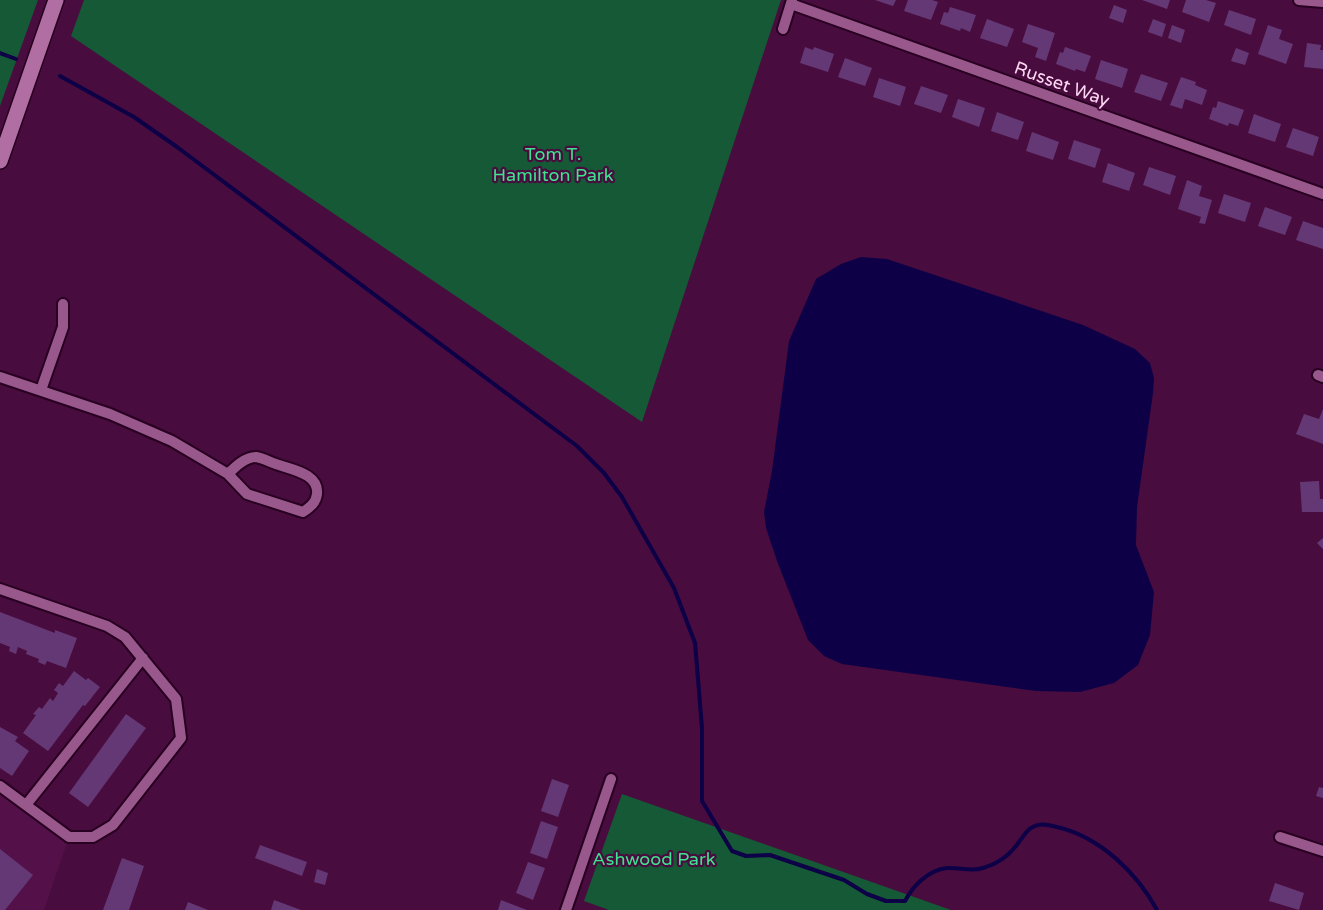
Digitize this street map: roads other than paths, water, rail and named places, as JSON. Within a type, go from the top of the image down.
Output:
[{"type":"street","points":[[0,161],[56,0]]},
{"type":"street","points":[[1299,0],[1323,3]]},
{"type":"street","points":[[783,29],[792,2]]},
{"type":"street","name":"Russet Way","points":[[792,2],[1323,194]]},
{"type":"street","points":[[41,390],[63,327],[63,304]]},
{"type":"street","points":[[0,377],[110,414],[162,436],[228,474],[247,494],[303,512],[312,506],[316,497],[317,487],[313,479],[256,457],[247,459],[228,474]]},
{"type":"street","points":[[0,589],[107,626],[125,637],[176,699],[181,738],[113,825],[93,837],[69,837],[0,786]]},
{"type":"street","points":[[26,805],[143,658]]},
{"type":"street","points":[[566,910],[611,779]]},
{"type":"street","points":[[1280,837],[1323,851]]},
{"type":"waterway","points":[[0,53],[16,59]]},
{"type":"waterway","points":[[60,76],[134,117],[177,147],[577,446],[604,473],[622,497],[674,588],[695,643],[702,728],[702,801],[732,851],[746,856],[770,855],[844,880],[867,894],[886,901],[905,901],[917,884],[927,875],[940,869],[974,870],[988,866],[1008,855],[1029,829],[1038,825],[1047,825],[1088,839],[1116,858],[1139,883],[1157,910]]},
{"type":"park label","name":"Tom T. Hamilton Park","points":[[553,164]]},
{"type":"park label","name":"Ashwood Park","points":[[654,859]]}]
